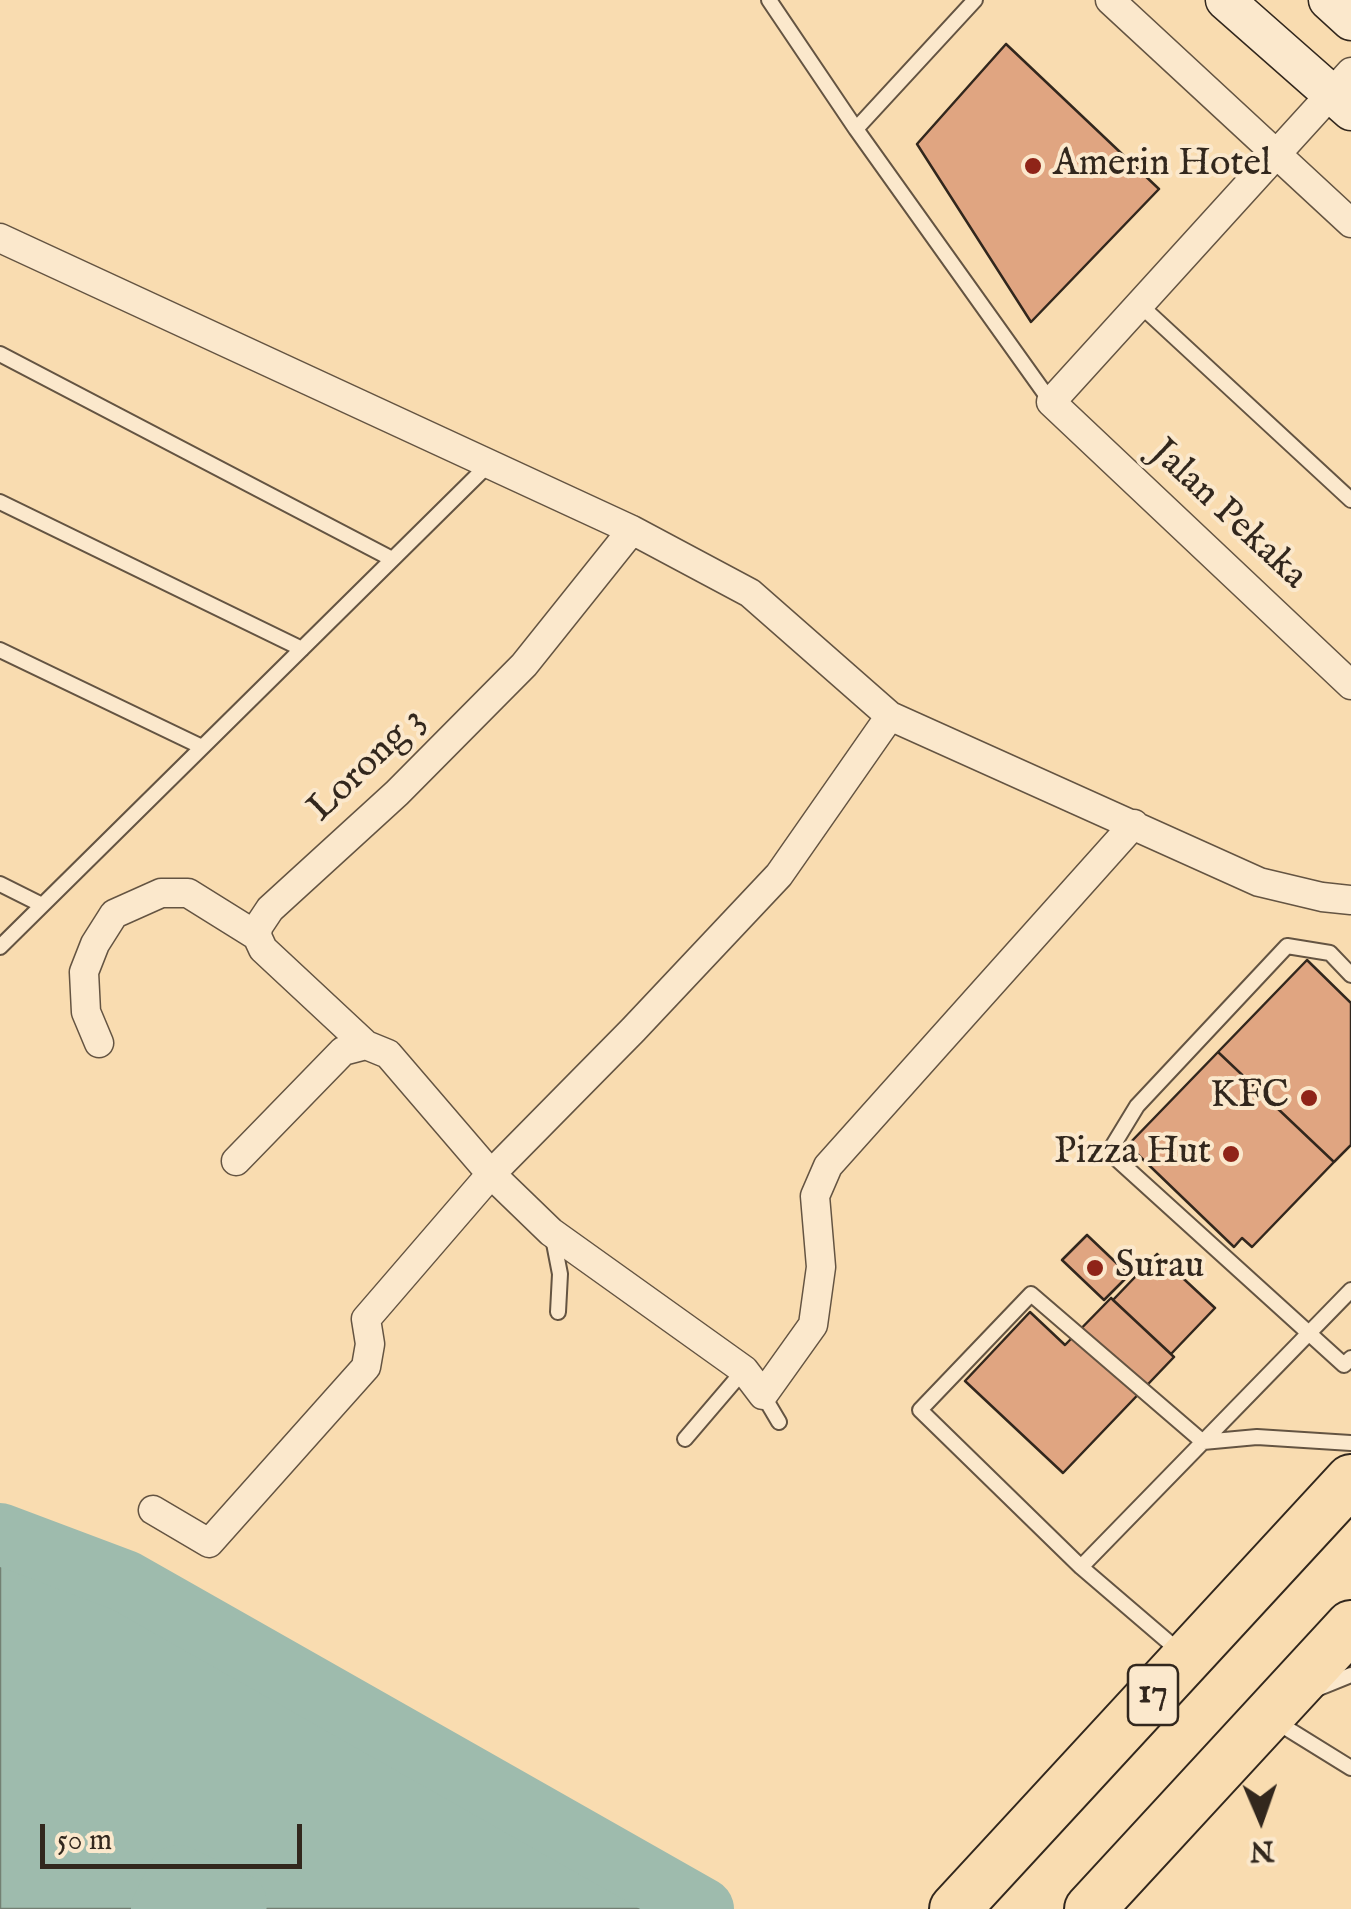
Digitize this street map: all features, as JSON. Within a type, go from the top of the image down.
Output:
[{"type":"highway","name":"17","points":[[954,1909],[1351,1480]]},
{"type":"highway","points":[[1090,1909],[1351,1626]]},
{"type":"main road","points":[[1224,0],[1344,92]]},
{"type":"main road","points":[[1328,0],[1351,22]]},
{"type":"street","points":[[1110,0],[1351,224]]},
{"type":"street","points":[[1050,402],[1276,154],[1344,92]]},
{"type":"street","points":[[0,238],[632,530],[750,592],[890,716],[1259,882],[1351,900]]},
{"type":"street","name":"Jalan Pekaka","points":[[1050,402],[1351,685]]},
{"type":"street","name":"Lorong 3","points":[[257,936],[258,926],[270,909],[397,793],[524,665],[632,530]]},
{"type":"street","points":[[153,1510],[209,1543],[366,1367],[370,1344],[366,1319],[491,1174],[634,1030],[779,875],[890,716]]},
{"type":"street","points":[[99,1044],[86,1012],[84,972],[87,959],[114,914],[161,893],[188,893],[201,898],[257,936],[263,949],[366,1045],[388,1054],[491,1174],[552,1232],[744,1370],[764,1395],[812,1325],[820,1267],[815,1196],[828,1166],[1134,824]]},
{"type":"street","points":[[236,1161],[343,1051],[366,1045]]},
{"type":"lane","points":[[769,0],[1050,402]]},
{"type":"lane","points":[[856,129],[976,0]]},
{"type":"lane","points":[[1139,304],[1351,500]]},
{"type":"lane","points":[[0,354],[392,559]]},
{"type":"lane","points":[[0,947],[490,464]]},
{"type":"lane","points":[[0,502],[302,649]]},
{"type":"lane","points":[[0,650],[202,748]]},
{"type":"lane","points":[[0,884],[42,905]]},
{"type":"lane","points":[[1351,975],[1330,953],[1287,946],[1137,1106],[1109,1152],[1344,1365],[1351,1358]]},
{"type":"lane","points":[[552,1232],[560,1274],[558,1312]]},
{"type":"lane","points":[[1081,1567],[1351,1290]]},
{"type":"lane","points":[[1186,1658],[1081,1567],[920,1410],[1031,1294],[1203,1442],[1257,1437],[1351,1443]]},
{"type":"lane","points":[[685,1439],[744,1370]]},
{"type":"lane","points":[[764,1395],[779,1422]]},
{"type":"lane","points":[[1351,1675],[1274,1711],[1351,1768]]},
{"type":"shaded area","points":[[0,1534],[125,1581],[703,1909],[233,1909],[235,1903],[179,1876],[162,1909],[0,1909]]},
{"type":"building","name":"Amerin Hotel","points":[[1006,44],[1159,189],[1031,322],[917,144]]},
{"type":"building","name":"KFC","points":[[1307,960],[1351,1003],[1351,1145],[1334,1162],[1218,1052]]},
{"type":"building","name":"Pizza Hut","points":[[1218,1052],[1334,1162],[1252,1247],[1242,1238],[1234,1247],[1128,1145]]},
{"type":"building","name":"Surau","points":[[1087,1235],[1129,1275],[1104,1300],[1062,1260]]},
{"type":"building","points":[[1157,1254],[1215,1308],[1171,1354],[1113,1300]]},
{"type":"building","points":[[1111,1298],[1174,1357],[1063,1473],[965,1381],[1030,1312],[1065,1345]]},
{"type":"waterway","points":[[0,1534],[125,1581],[703,1909]]},
{"type":"waterway","points":[[162,1909],[178,1876],[236,1903],[233,1909]]},
{"type":"place","name":"Amerin Hotel","points":[[1033,166]]},
{"type":"place","name":"KFC","points":[[1309,1098]]},
{"type":"place","name":"Pizza Hut","points":[[1231,1154]]},
{"type":"place","name":"Surau","points":[[1095,1268]]}]
